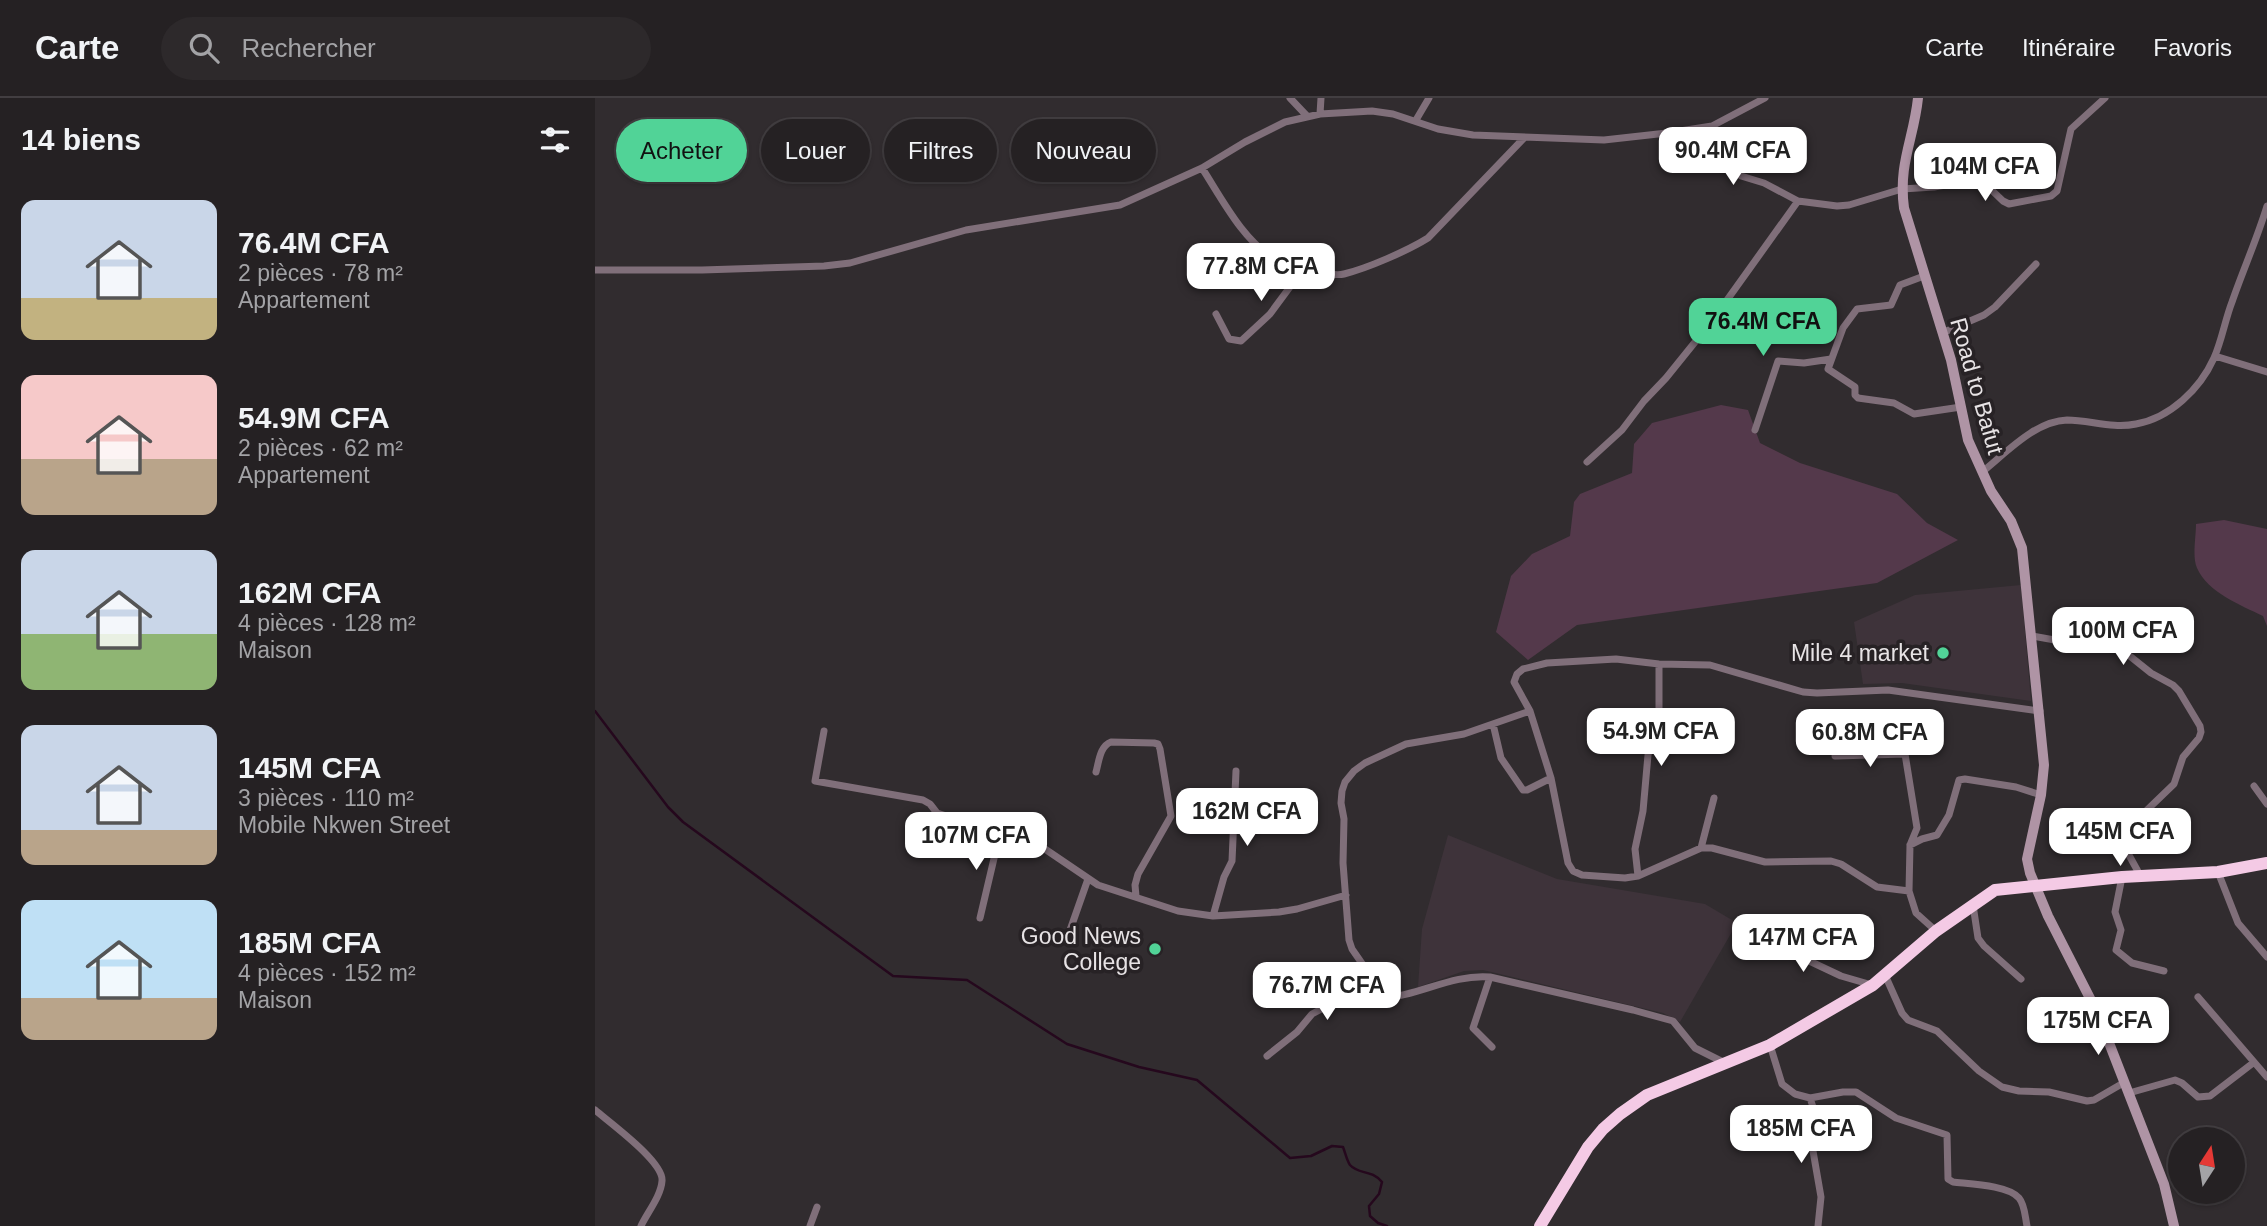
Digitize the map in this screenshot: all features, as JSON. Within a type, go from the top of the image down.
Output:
[{"type":"highway","points":[[1542,1225],[1588,1147],[1602,1129],[1647,1095],[1770,1045],[1873,985],[1936,931],[1995,890],[2122,877],[2218,872],[2267,863]]},
{"type":"street","points":[[1290,98],[1307,116]]},
{"type":"street","points":[[1320,114],[1321,98]]},
{"type":"street","points":[[1416,120],[1429,98]]},
{"type":"street","points":[[595,270],[824,266],[850,262],[966,230],[1119,205],[1202,168],[1285,122],[1320,114],[1372,111],[1393,114],[1438,129],[1464,134],[1604,140],[1712,126],[1765,98]]},
{"type":"street","name":"Road to Bafut","points":[[1918,98],[1904,160],[1902,189],[1910,231],[1942,333],[1968,440],[1996,500],[2010,517],[2022,548],[2044,765],[2041,794],[2027,859],[2048,916],[2097,1012],[2164,1185],[2174,1226]]},
{"type":"street","points":[[1712,126],[1734,171],[1798,201],[1849,205],[1902,189],[1942,186],[1980,179],[2009,204],[2051,195],[2057,191],[2071,129],[2105,98]]},
{"type":"street","points":[[1202,168],[1251,239],[1276,261],[1342,275],[1413,247],[1436,230],[1524,138]]},
{"type":"street","points":[[1587,462],[1622,430],[1666,378],[1712,321],[1798,201]]},
{"type":"street","points":[[1982,472],[2041,426],[2052,422],[2066,420],[2116,426],[2151,421],[2179,404],[2196,385],[2215,356],[2267,206]]},
{"type":"street","points":[[1942,333],[1995,307],[2036,264]]},
{"type":"street","points":[[1216,314],[1229,339],[1241,341],[1270,314],[1304,268]]},
{"type":"street","points":[[1924,276],[1900,285],[1891,306],[1857,309],[1843,328],[1828,369],[1855,387],[1855,395],[1858,398],[1894,402],[1914,414],[1961,407]]},
{"type":"street","points":[[2215,356],[2267,372]]},
{"type":"street","points":[[1755,430],[1778,361],[1804,363],[1831,359]]},
{"type":"street","points":[[2032,636],[2121,649],[2151,673],[2173,685],[2200,726],[2199,738],[2183,757],[2174,784],[2147,810],[2125,842],[2124,846],[2141,877]]},
{"type":"street","points":[[1909,891],[1877,887],[1841,864],[1831,861],[1765,862],[1712,848],[1701,848],[1638,876],[1581,876],[1573,871],[1568,863],[1551,778],[1530,711],[1514,682],[1517,674],[1523,669],[1547,663],[1616,659],[1659,664],[1710,665],[1803,692],[1888,690],[2040,711]]},
{"type":"street","points":[[1638,876],[1635,849],[1643,811],[1649,755],[1659,710],[1659,664]]},
{"type":"street","points":[[1387,998],[1352,949],[1349,940],[1342,791],[1354,771],[1383,753],[1406,744],[1464,734],[1530,711]]},
{"type":"street","points":[[1493,724],[1501,758],[1523,790],[1551,778]]},
{"type":"street","points":[[824,732],[815,780],[923,800],[937,813],[1050,851],[1088,879],[1107,889],[1178,911],[1213,916],[1297,909],[1346,895]]},
{"type":"street","points":[[1905,735],[1905,754],[1917,828],[1910,845],[1909,891],[1916,913],[1936,931]]},
{"type":"street","points":[[1097,772],[1105,744],[1158,744],[1171,816],[1138,874],[1136,896]]},
{"type":"street","points":[[1835,756],[1905,754]]},
{"type":"street","points":[[1213,916],[1224,877],[1232,861],[1236,771]]},
{"type":"street","points":[[1910,845],[1937,835],[1949,815],[1959,780],[2016,787],[2041,794]]},
{"type":"street","points":[[2254,786],[2267,804]]},
{"type":"street","points":[[1701,848],[1714,798]]},
{"type":"street","points":[[979,918],[1000,833]]},
{"type":"street","points":[[2218,872],[2238,923],[2267,957]]},
{"type":"street","points":[[2122,877],[2115,912],[2121,930],[2116,950],[2132,963],[2164,971]]},
{"type":"street","points":[[1069,933],[1088,879]]},
{"type":"street","points":[[1972,904],[1978,938],[2021,979]]},
{"type":"street","points":[[1748,925],[1787,944],[1813,963],[1841,976],[1873,985]]},
{"type":"street","points":[[1885,975],[1902,1013],[1908,1020],[1933,1028],[1979,1071],[2002,1087],[2019,1091],[2041,1090],[2087,1101],[2094,1100],[2125,1082]]},
{"type":"street","points":[[1267,1056],[1297,1032],[1312,1014],[1344,997],[1376,1001],[1468,976],[1490,977],[1673,1021],[1695,1048],[1723,1062]]},
{"type":"street","points":[[1490,977],[1473,1028],[1492,1047]]},
{"type":"street","points":[[2198,997],[2267,1077]]},
{"type":"street","points":[[1770,1045],[1782,1084],[1795,1094],[1810,1098],[1843,1092],[1856,1093],[1896,1118],[1947,1135],[1948,1180],[1995,1187],[2015,1195],[2023,1205],[2027,1226]]},
{"type":"street","points":[[2129,1093],[2175,1080],[2198,1097],[2210,1096],[2253,1063]]},
{"type":"street","points":[[1810,1098],[1814,1110],[1813,1151],[1821,1197],[1818,1226]]},
{"type":"street","points":[[595,1110],[650,1158],[663,1177],[641,1226]]},
{"type":"street","points":[[810,1226],[817,1207]]},
{"type":"shaded area","points":[[1721,405],[1748,410],[1760,443],[1800,463],[1897,494],[1927,523],[1958,540],[1877,583],[1577,625],[1528,660],[1496,632],[1511,576],[1532,554],[1570,536],[1574,502],[1580,494],[1632,473],[1634,444],[1652,423]]},
{"type":"shaded area","points":[[2224,520],[2267,529],[2267,626],[2263,616],[2217,591],[2202,577],[2197,568],[2194,553],[2196,524]]},
{"type":"shaded area","name":"Mile 4 market","points":[[2021,585],[2031,701],[1902,683],[1863,684],[1854,622],[1915,595]]},
{"type":"shaded area","points":[[1448,835],[1557,879],[1705,904],[1737,923],[1680,1022],[1663,1013],[1483,970],[1464,971],[1418,987],[1422,929]]},
{"type":"waterway","points":[[595,711],[668,807],[683,822],[893,976],[967,980],[1067,1044],[1139,1067],[1197,1080],[1290,1158],[1311,1156],[1332,1146],[1343,1147],[1350,1165],[1374,1175],[1382,1182],[1379,1194],[1369,1206],[1370,1216],[1387,1226]]},
{"type":"place","name":"Mile 4 market","points":[[1943,653]]},
{"type":"place","name":"Good News College","points":[[1155,949]]}]
